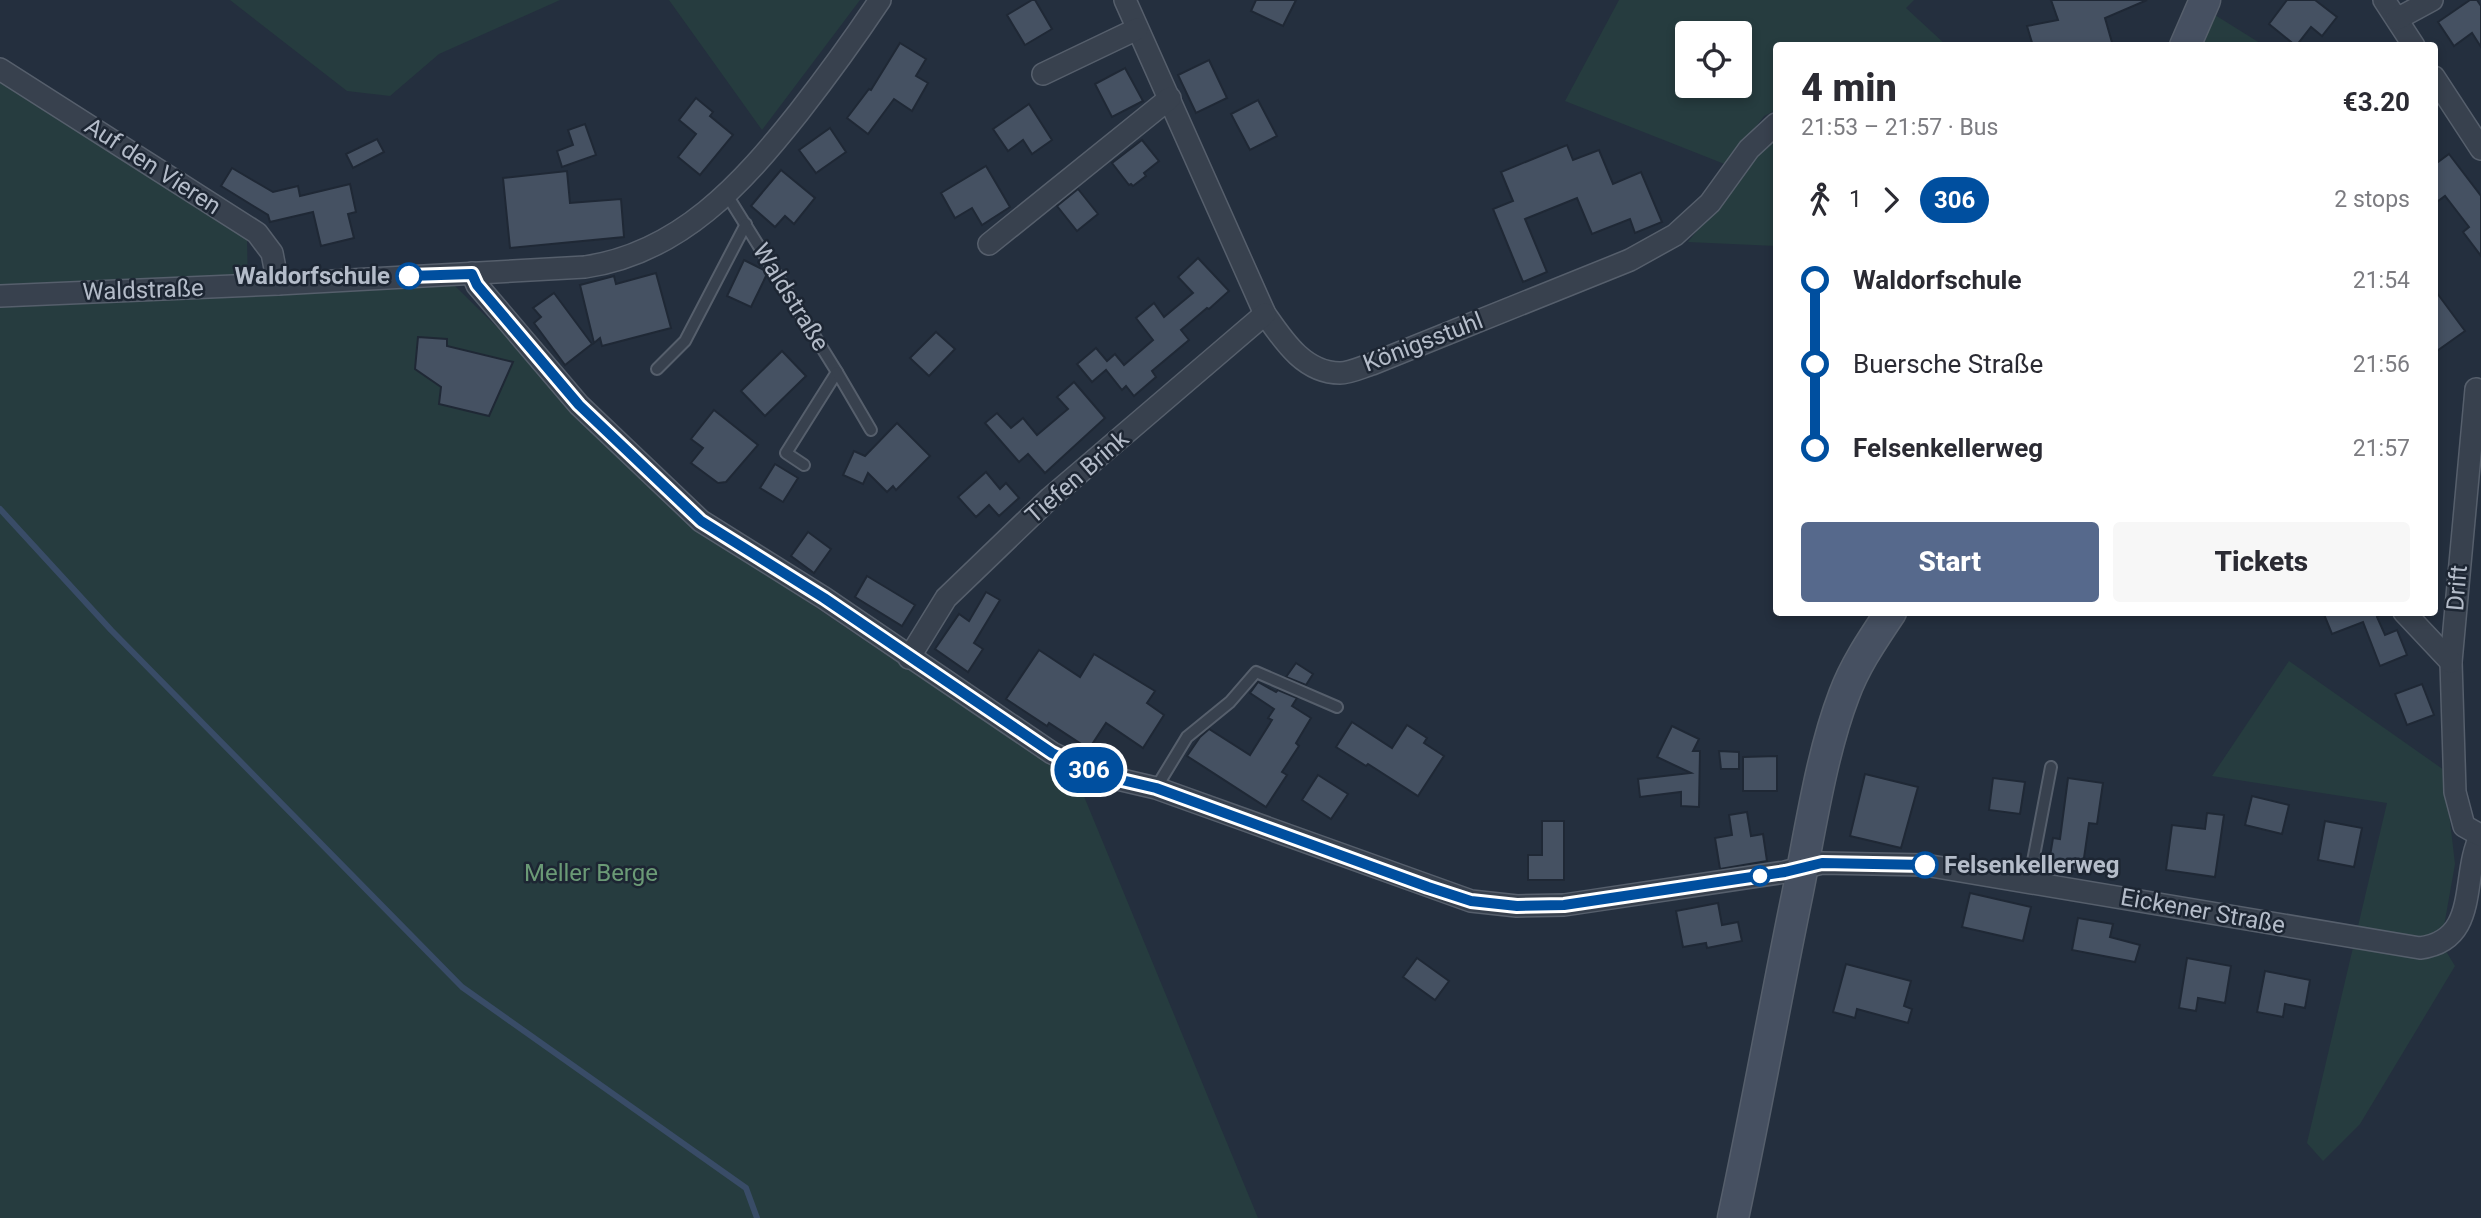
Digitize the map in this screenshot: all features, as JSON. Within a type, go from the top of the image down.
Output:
[{"type":"main road","points":[[2187,42],[2205,0]]},
{"type":"main road","points":[[1733,1218],[1831,736],[1844,693],[1867,647],[1888,616]]},
{"type":"street","name":"Waldstraße","points":[[0,296],[472,274],[585,267],[614,262],[677,233],[727,195],[760,162],[839,61],[880,0]]},
{"type":"street","name":"Königsstuhl","points":[[1125,0],[1265,314],[1283,340],[1310,367],[1340,373],[1372,364],[1630,260],[1675,235],[1710,203],[1749,149],[1773,127]]},
{"type":"street","points":[[2384,0],[2411,42]]},
{"type":"street","points":[[2397,19],[2432,0]]},
{"type":"street","points":[[1043,74],[1137,29]]},
{"type":"street","name":"Auf den Vieren","points":[[0,69],[257,233],[272,253],[278,284]]},
{"type":"street","points":[[2438,83],[2481,149]]},
{"type":"street","points":[[989,244],[1170,98]]},
{"type":"street","points":[[472,274],[477,285],[579,405],[701,521],[824,598],[1052,753],[1096,774],[1156,788],[1471,901],[1517,906],[1564,905],[1785,872],[1803,866]]},
{"type":"street","name":"Tiefen Brink","points":[[909,658],[946,598],[1050,498],[1265,314]]},
{"type":"street","name":"Drift","points":[[2476,389],[2451,662],[2455,792],[2464,827],[2480,835]]},
{"type":"street","name":"Drift","points":[[2408,616],[2451,662]]},
{"type":"street","name":"Eickener Straße","points":[[1803,866],[1822,863],[1925,865],[2420,948],[2439,946],[2463,923],[2480,835]]},
{"type":"lane","name":"Waldstraße","points":[[727,195],[837,372],[786,453],[804,465]]},
{"type":"lane","points":[[657,369],[685,341],[746,224]]},
{"type":"lane","points":[[837,372],[871,430]]},
{"type":"lane","points":[[1156,788],[1187,737],[1230,702],[1256,672],[1336,707]]},
{"type":"lane","points":[[2029,881],[2051,767]]},
{"type":"green space","points":[[230,0],[560,0],[439,54],[390,96],[347,91]]},
{"type":"green space","points":[[669,0],[860,0],[762,130]]},
{"type":"green space","points":[[1619,0],[1914,0],[1906,8],[1943,42],[1773,42],[1773,112],[1764,116],[1727,165],[1565,101]]},
{"type":"green space","points":[[2215,15],[2258,42],[2205,42]]},
{"type":"green space","name":"Meller Berge","points":[[0,79],[247,238],[248,293],[455,286],[516,346],[572,415],[698,528],[885,654],[1076,777],[1258,1218],[0,1218]]},
{"type":"green space","points":[[1773,136],[1773,246],[1688,242]]},
{"type":"green space","points":[[2289,661],[2444,770],[2455,864],[2441,943],[2455,966],[2360,1124],[2323,1161],[2307,1143],[2387,803],[2212,776]]},
{"type":"building","points":[[1035,0],[1052,29],[1025,45],[1007,15]]},
{"type":"building","points":[[1256,0],[1296,0],[1283,26],[1251,11]]},
{"type":"building","points":[[2051,0],[2147,0],[2105,18],[2112,42],[2032,42],[2027,26],[2058,20]]},
{"type":"building","points":[[2287,0],[2315,0],[2337,17],[2322,36],[2311,27],[2299,42],[2291,42],[2269,24]]},
{"type":"building","points":[[2470,0],[2477,0],[2481,6],[2481,47],[2472,33],[2454,46],[2438,22]]},
{"type":"building","points":[[900,43],[926,59],[916,76],[928,83],[912,111],[894,99],[868,134],[847,118],[869,89],[871,90]]},
{"type":"building","points":[[1209,60],[1227,98],[1196,113],[1178,75]]},
{"type":"building","points":[[1125,68],[1143,101],[1112,117],[1095,84]]},
{"type":"building","points":[[696,98],[713,112],[710,116],[733,135],[700,175],[678,157],[696,134],[679,120]]},
{"type":"building","points":[[1258,100],[1277,136],[1250,150],[1231,114]]},
{"type":"building","points":[[1029,104],[1052,140],[1032,154],[1023,140],[1008,151],[993,129]]},
{"type":"building","points":[[585,124],[596,155],[562,167],[557,151],[573,145],[568,130]]},
{"type":"building","points":[[830,128],[846,152],[816,173],[799,150]]},
{"type":"building","points":[[377,139],[384,152],[353,168],[346,154]]},
{"type":"building","points":[[1142,140],[1159,161],[1133,186],[1129,185],[1112,163]]},
{"type":"building","points":[[1567,145],[1573,160],[1599,150],[1613,184],[1641,172],[1662,222],[1635,233],[1630,219],[1592,234],[1577,198],[1525,219],[1547,272],[1523,282],[1493,209],[1513,201],[1501,172]]},
{"type":"building","points":[[2449,154],[2481,196],[2481,256],[2463,232],[2469,227],[2445,196],[2438,201],[2438,162]]},
{"type":"building","points":[[986,166],[1010,207],[982,225],[972,208],[955,218],[941,193]]},
{"type":"building","points":[[232,168],[273,192],[298,186],[300,196],[350,184],[356,212],[348,214],[354,238],[321,246],[313,212],[270,222],[268,215],[221,186]]},
{"type":"building","points":[[781,170],[815,198],[794,224],[785,216],[775,227],[751,206]]},
{"type":"building","points":[[567,171],[570,203],[621,199],[624,237],[510,248],[503,178]]},
{"type":"building","points":[[1078,189],[1098,214],[1077,231],[1057,206]]},
{"type":"building","points":[[1198,258],[1229,291],[1181,330],[1189,340],[1152,371],[1156,377],[1134,396],[1126,386],[1122,390],[1106,370],[1092,382],[1077,364],[1096,348],[1107,361],[1115,354],[1124,365],[1153,340],[1136,318],[1154,303],[1164,317],[1193,293],[1178,277]]},
{"type":"building","points":[[744,260],[767,274],[751,307],[727,296]]},
{"type":"building","points":[[656,273],[671,328],[602,346],[600,338],[594,343],[580,285],[614,276],[616,284]]},
{"type":"building","points":[[554,293],[592,344],[565,365],[534,323],[541,317],[533,308]]},
{"type":"building","points":[[2438,294],[2465,331],[2438,350]]},
{"type":"building","points":[[936,332],[955,349],[929,376],[910,358]]},
{"type":"building","points":[[418,337],[447,339],[447,346],[513,362],[489,416],[439,404],[441,387],[415,369]]},
{"type":"building","points":[[782,351],[806,376],[765,416],[741,391]]},
{"type":"building","points":[[1074,382],[1105,418],[1045,473],[1028,454],[1019,462],[985,423],[997,413],[1011,428],[1023,418],[1037,435],[1068,409],[1057,397]]},
{"type":"building","points":[[714,410],[758,445],[726,482],[718,483],[691,463],[703,448],[691,439]]},
{"type":"building","points":[[897,423],[930,456],[896,490],[893,486],[887,492],[868,473],[863,484],[843,475],[854,451],[865,456]]},
{"type":"building","points":[[775,464],[798,478],[783,502],[760,488]]},
{"type":"building","points":[[986,472],[1000,489],[1006,483],[1019,498],[999,516],[989,505],[976,517],[958,497]]},
{"type":"building","points":[[808,532],[831,549],[814,573],[791,556]]},
{"type":"building","points":[[867,576],[915,605],[902,626],[855,597]]},
{"type":"building","points":[[986,592],[1000,600],[974,643],[983,649],[968,672],[935,649],[959,614],[969,621]]},
{"type":"building","points":[[2325,616],[2379,616],[2385,635],[2397,630],[2407,655],[2380,666],[2363,622],[2332,634]]},
{"type":"building","points":[[1039,650],[1080,677],[1094,654],[1155,691],[1147,703],[1164,715],[1143,748],[1106,723],[1089,749],[1006,699]]},
{"type":"building","points":[[1296,663],[1313,674],[1306,685],[1286,677]]},
{"type":"building","points":[[1258,682],[1276,692],[1278,690],[1297,698],[1292,706],[1311,718],[1296,743],[1299,746],[1282,772],[1287,775],[1266,807],[1187,756],[1209,729],[1250,755],[1272,720],[1268,718],[1274,709],[1250,693]]},
{"type":"building","points":[[2422,684],[2434,715],[2407,725],[2395,694]]},
{"type":"building","points":[[1352,722],[1392,748],[1407,725],[1427,738],[1424,743],[1444,756],[1418,796],[1336,747]]},
{"type":"building","points":[[1672,726],[1699,739],[1693,751],[1700,751],[1699,807],[1681,806],[1681,792],[1640,797],[1638,779],[1691,773],[1657,757]]},
{"type":"building","points":[[1719,751],[1739,752],[1739,769],[1721,769]]},
{"type":"building","points":[[1777,756],[1777,791],[1743,791],[1743,757]]},
{"type":"building","points":[[1865,774],[1918,787],[1901,848],[1850,836]]},
{"type":"building","points":[[1318,775],[1348,794],[1331,819],[1302,800]]},
{"type":"building","points":[[1993,778],[2025,782],[2020,814],[1989,810]]},
{"type":"building","points":[[2068,778],[2103,783],[2097,824],[2089,823],[2082,872],[2048,868],[2053,838],[2060,839]]},
{"type":"building","points":[[2252,796],[2289,805],[2282,834],[2245,825]]},
{"type":"building","points":[[1747,812],[1751,836],[1763,834],[1767,861],[1720,869],[1715,838],[1732,835],[1729,815]]},
{"type":"building","points":[[2207,813],[2224,815],[2215,877],[2166,870],[2172,825],[2205,829]]},
{"type":"building","points":[[1542,821],[1564,821],[1564,880],[1528,880],[1528,855],[1542,855]]},
{"type":"building","points":[[2325,821],[2362,828],[2354,867],[2318,860]]},
{"type":"building","points":[[1970,893],[2031,907],[2023,941],[1962,927]]},
{"type":"building","points":[[1718,903],[1722,925],[1738,922],[1742,941],[1707,948],[1706,943],[1683,947],[1676,911]]},
{"type":"building","points":[[2078,918],[2113,924],[2110,937],[2140,945],[2135,962],[2072,950]]},
{"type":"building","points":[[1417,958],[1449,981],[1435,1000],[1403,977]]},
{"type":"building","points":[[2187,958],[2231,966],[2225,1003],[2198,998],[2196,1011],[2179,1008]]},
{"type":"building","points":[[1846,964],[1911,981],[1904,1006],[1912,1009],[1908,1023],[1857,1009],[1855,1018],[1833,1012]]},
{"type":"building","points":[[2265,971],[2310,980],[2305,1008],[2285,1004],[2283,1017],[2257,1012]]},
{"type":"waterway","points":[[0,509],[111,630],[462,987],[746,1188],[757,1218]]},
{"type":"bus line","name":"306","points":[[409,276],[472,274],[477,285],[579,405],[701,521],[824,598],[1052,753],[1096,774],[1156,788],[1471,901],[1517,906],[1564,905],[1785,872],[1822,863],[1925,865]]},
{"type":"place","name":"Waldorfschule","points":[[409,276]]},
{"type":"place","name":"Felsenkellerweg","points":[[1925,865]]}]
